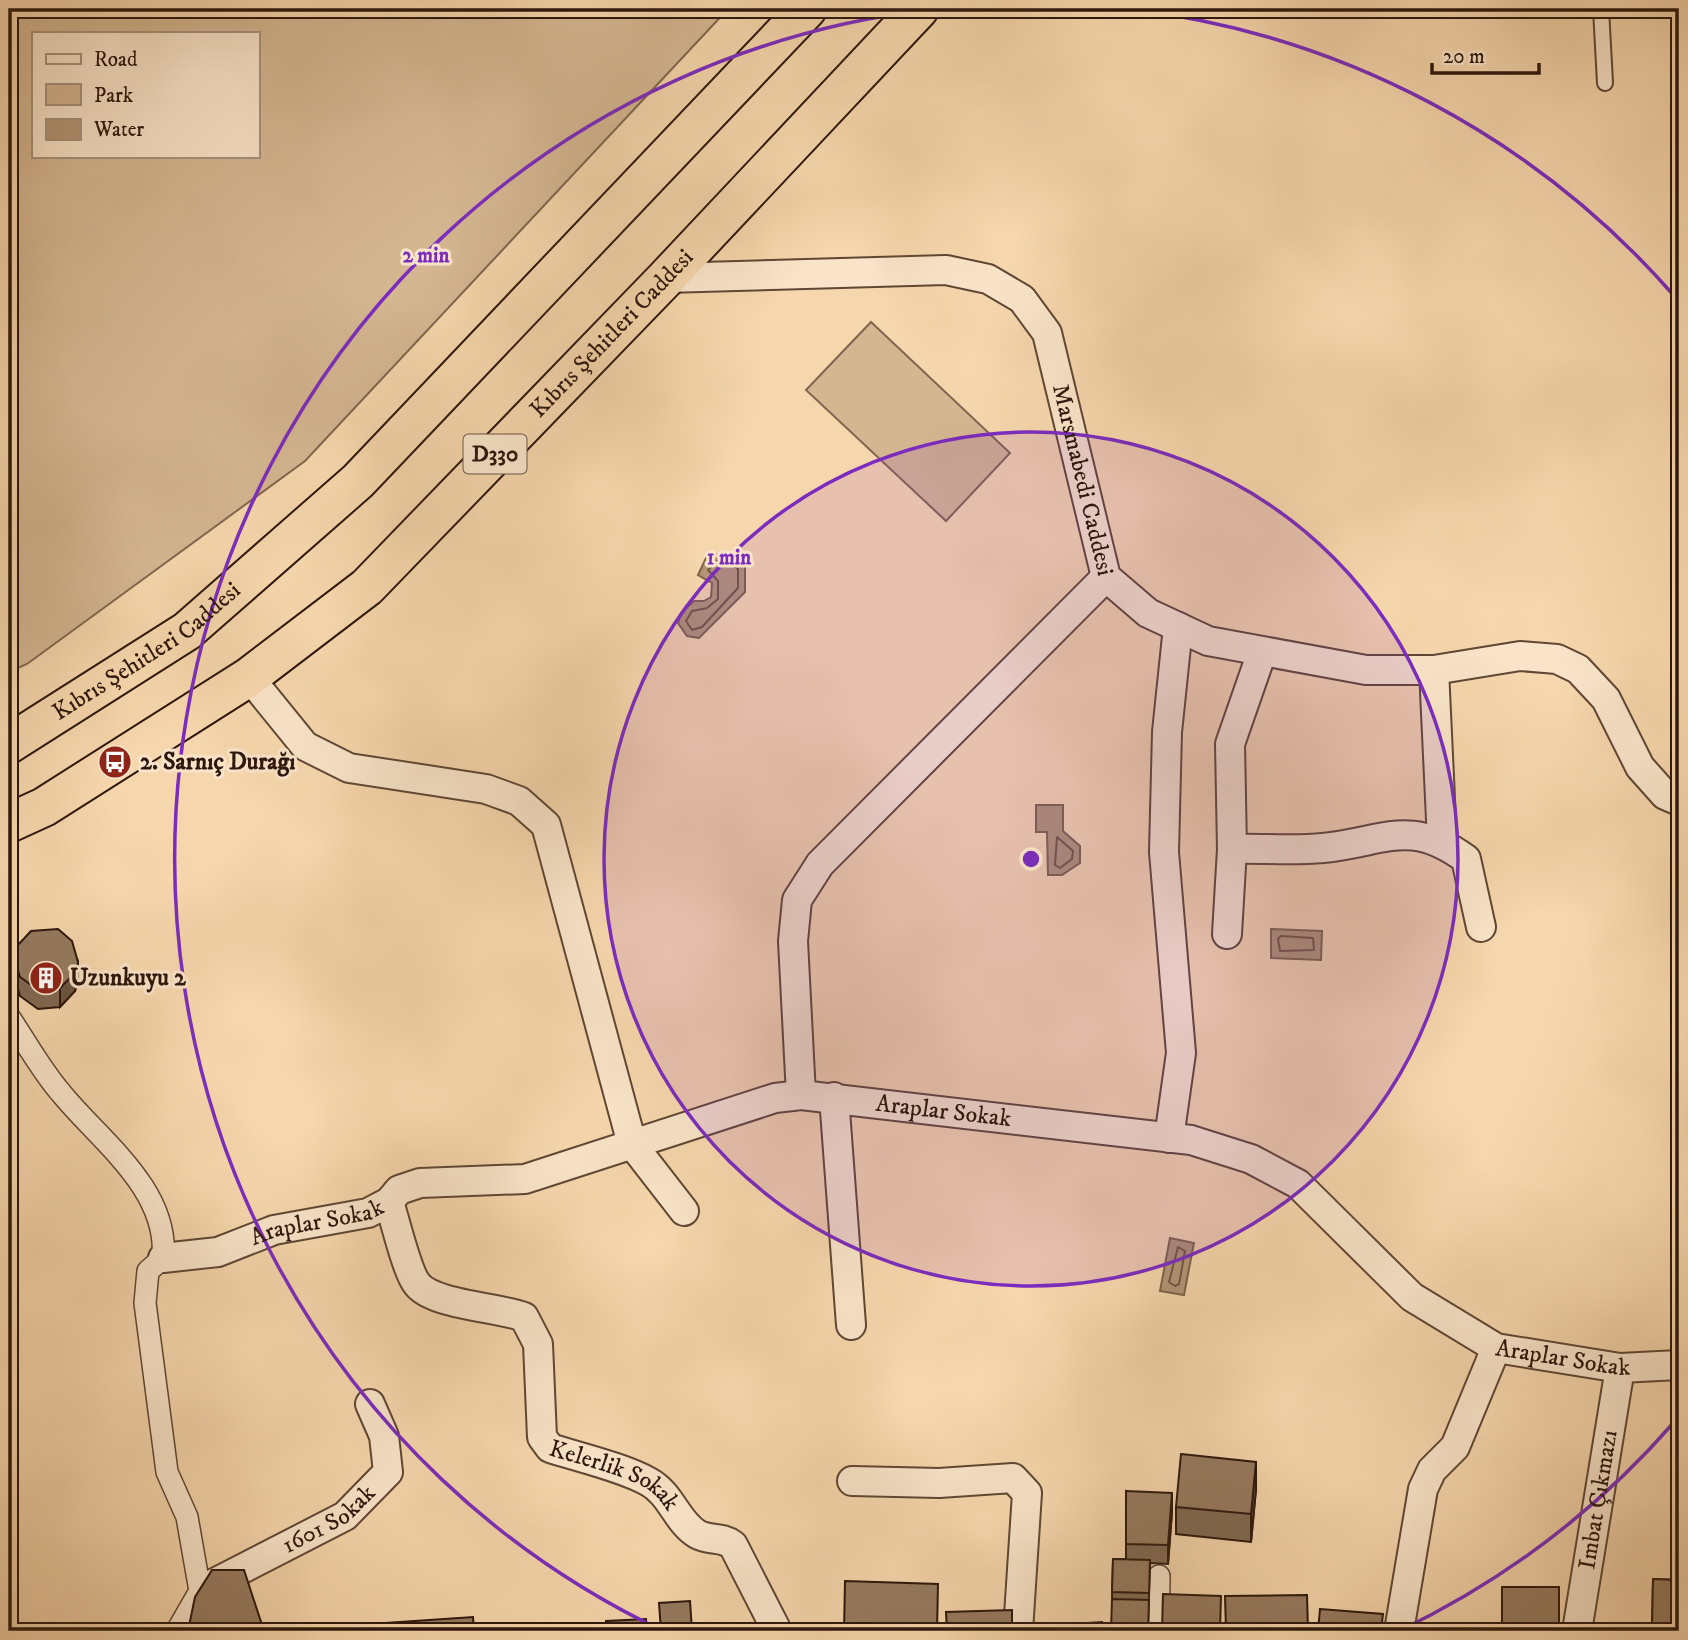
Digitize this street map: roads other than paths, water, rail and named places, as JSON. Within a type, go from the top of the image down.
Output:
[{"type":"highway","name":"Kıbrıs Şehitleri Caddesi","points":[[9,744],[187,631],[358,481],[807,9]]},
{"type":"highway","name":"Kıbrıs Şehitleri Caddesi","points":[[9,823],[44,807],[249,677],[367,587],[666,278],[919,9]]},
{"type":"street","name":"Marsmabedi Caddesi","points":[[666,278],[946,270],[988,279],[1021,299],[1047,333],[1106,577],[1149,613],[1208,641],[1366,670],[1434,670],[1520,656],[1557,659],[1578,669],[1606,699],[1640,767],[1665,795],[1679,801]]},
{"type":"street","points":[[801,1095],[793,941],[797,900],[820,864],[1106,577]]},
{"type":"street","points":[[1169,1138],[1181,1053],[1164,852],[1167,732],[1178,627]]},
{"type":"street","points":[[1227,934],[1232,849],[1230,744],[1262,652]]},
{"type":"street","points":[[1434,670],[1442,841]]},
{"type":"street","points":[[249,677],[305,746],[349,768],[486,789],[519,801],[546,825],[632,1144],[684,1211]]},
{"type":"street","points":[[1232,849],[1322,848],[1378,837],[1418,834],[1442,841],[1466,859],[1481,927]]},
{"type":"street","points":[[9,1017],[59,1092],[133,1173],[158,1215],[165,1235],[163,1258],[148,1271],[145,1303],[167,1472],[187,1517],[200,1591],[177,1631]]},
{"type":"street","name":"Araplar Sokak","points":[[163,1258],[218,1252],[274,1230],[368,1213],[388,1202],[398,1190],[420,1183],[525,1179],[775,1098],[801,1095],[834,1097],[1191,1140],[1251,1159],[1298,1184],[1412,1297],[1496,1348],[1620,1368],[1679,1365]]},
{"type":"street","points":[[834,1097],[851,1325]]},
{"type":"street","name":"Kelerlik Sokak","points":[[388,1202],[416,1284],[430,1296],[508,1311],[524,1317],[538,1344],[542,1437],[550,1448],[649,1481],[664,1494],[689,1528],[700,1536],[723,1538],[733,1545],[776,1631]]},
{"type":"street","points":[[1399,1631],[1423,1489],[1432,1470],[1455,1447],[1496,1348]]},
{"type":"street","name":"Imbat Çıkmazı","points":[[1577,1631],[1620,1368]]},
{"type":"street","name":"1601 Sokak","points":[[200,1591],[345,1516],[388,1472],[384,1436],[370,1404]]},
{"type":"street","points":[[852,1481],[939,1483],[1013,1478],[1027,1493],[1018,1631]]},
{"type":"street","points":[[1158,1631],[1159,1576]]},
{"type":"lane","points":[[1601,9],[1605,83]]},
{"type":"water","points":[[715,554],[734,556],[745,566],[745,592],[699,638],[687,636],[678,623],[681,613],[694,601],[704,601],[711,597],[712,583],[698,575],[706,558]]},
{"type":"water","points":[[1036,805],[1063,805],[1063,831],[1080,846],[1080,863],[1062,875],[1048,875],[1047,832],[1036,832]]},
{"type":"water","points":[[1271,929],[1322,931],[1321,960],[1271,958]]},
{"type":"water","points":[[1170,1238],[1194,1243],[1184,1295],[1160,1291]]},
{"type":"place","name":"2. Sarnıç Durağı","points":[[115,762]]},
{"type":"place","name":"Uzunkuyu 2","points":[[46,978]]}]
